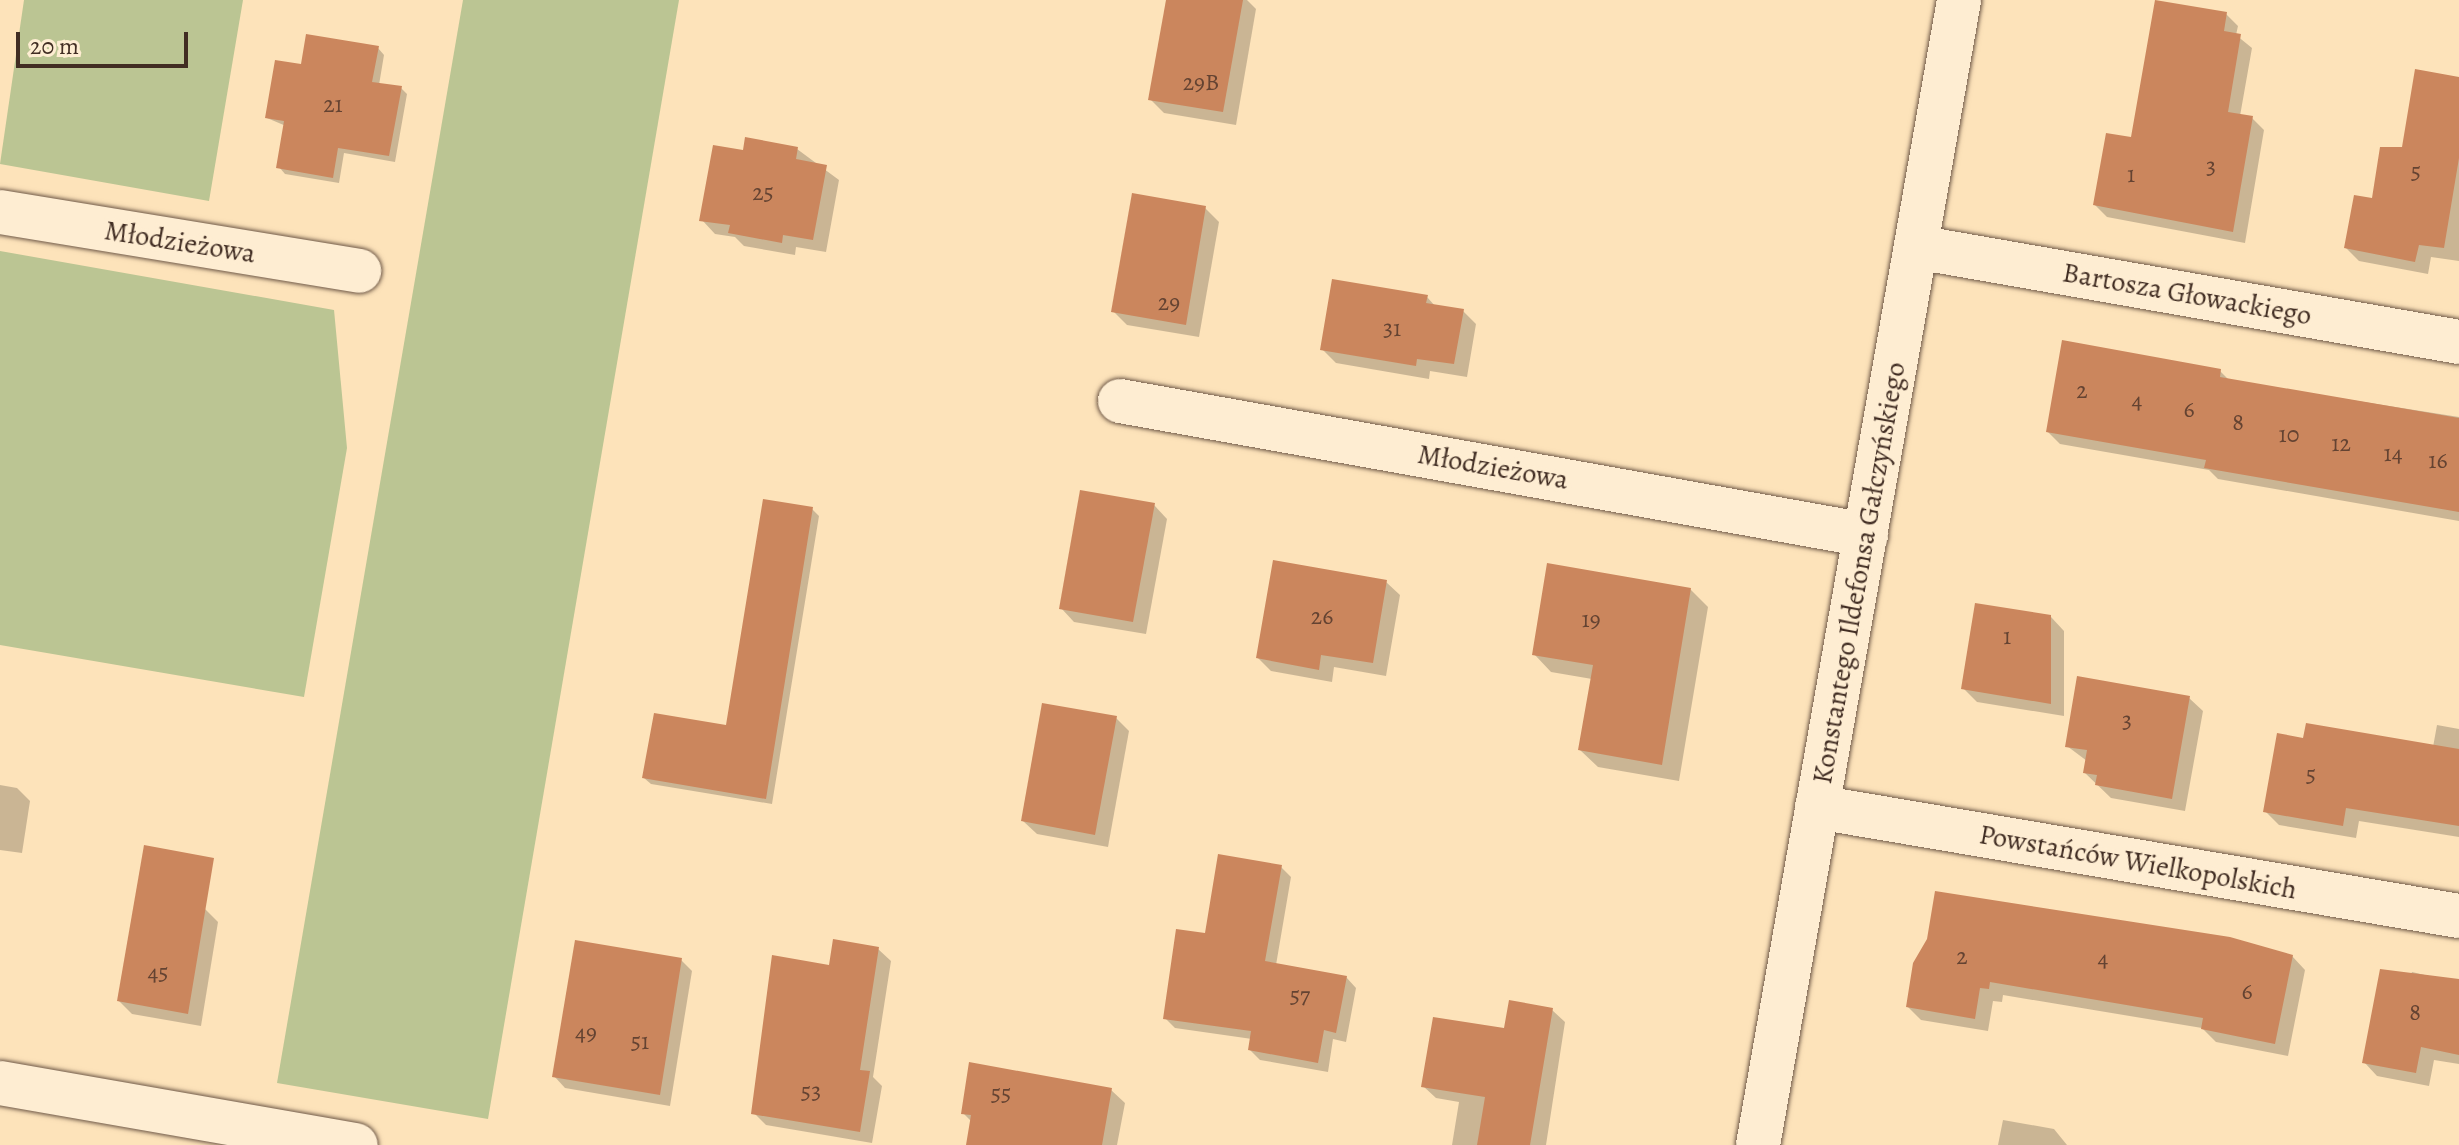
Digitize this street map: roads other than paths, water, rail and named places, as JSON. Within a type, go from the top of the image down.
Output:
[{"type":"street","name":"Konstantego Ildefonsa Gałczyńskiego","points":[[1758,1145],[1959,0]]},
{"type":"street","name":"Młodzieżowa","points":[[0,212],[359,271]]},
{"type":"street","name":"Bartosza Głowackiego","points":[[1916,247],[2459,342]]},
{"type":"street","name":"Młodzieżowa","points":[[1120,401],[1866,535]]},
{"type":"street","name":"Powstańców Wielkopolskich","points":[[1817,807],[2459,916]]},
{"type":"street","points":[[0,1083],[356,1145]]}]
